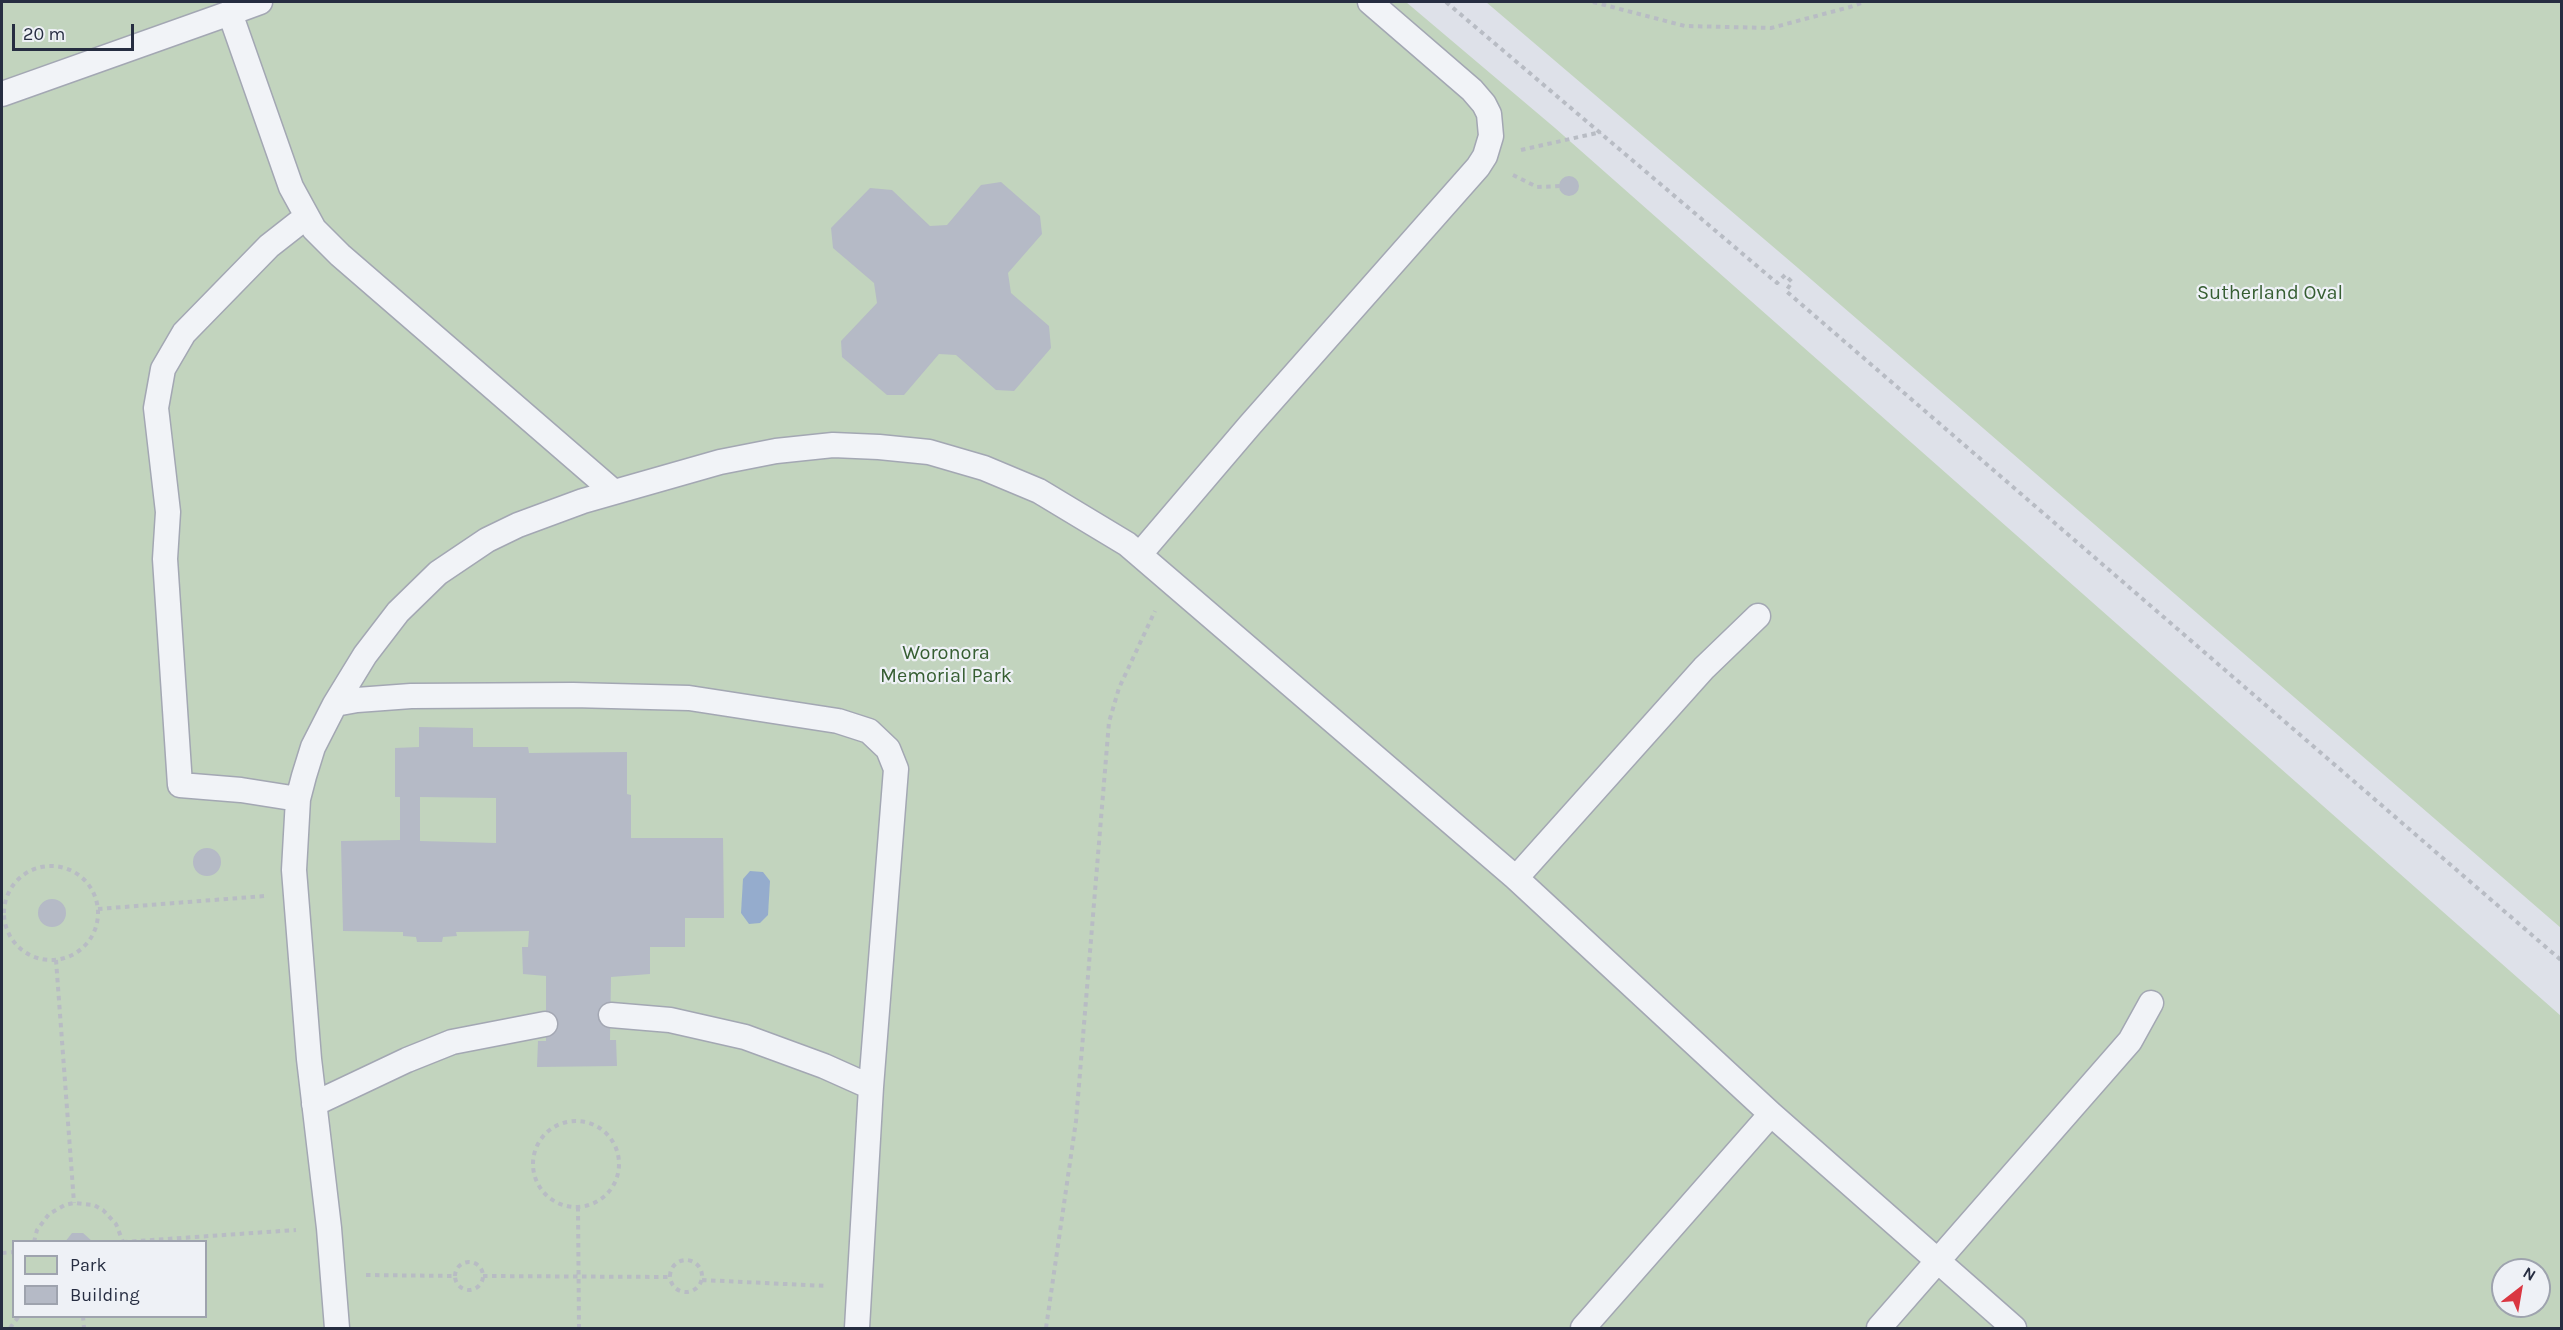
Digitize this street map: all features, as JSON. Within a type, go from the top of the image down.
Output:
[{"type":"lane","points":[[2,94],[260,2]]},
{"type":"lane","points":[[1140,554],[1250,425],[1478,167],[1485,156],[1491,136],[1489,114],[1484,104],[1472,90],[1370,2]]},
{"type":"lane","points":[[230,13],[291,187],[306,217],[319,235],[614,492]]},
{"type":"lane","points":[[298,799],[241,790],[180,785],[165,559],[168,512],[156,408],[163,369],[184,333],[269,246],[306,217]]},
{"type":"lane","points":[[337,1329],[329,1228],[300,958],[294,870],[298,799],[313,747],[335,704],[384,629],[418,591],[438,573],[487,540],[518,525],[614,492],[720,462],[776,451],[833,445],[901,448],[959,460],[1038,490],[1094,523],[1140,554],[1516,878],[1771,1114],[2014,1329]]},
{"type":"lane","points":[[1516,878],[1704,668],[1758,616]]},
{"type":"lane","points":[[335,704],[357,699],[411,696],[584,695],[689,698],[757,706],[838,721],[869,731],[888,749],[896,769],[871,1088],[856,1329]]},
{"type":"lane","points":[[1879,1329],[2130,1041],[2151,1003]]},
{"type":"lane","points":[[611,1015],[670,1020],[745,1037],[824,1066],[871,1088]]},
{"type":"lane","points":[[314,1104],[407,1060],[452,1042],[545,1024]]},
{"type":"lane","points":[[1583,1329],[1771,1114]]},
{"type":"path","points":[[1446,2],[1602,132],[1777,283],[1785,275],[1792,282],[1786,291],[2562,961]]},
{"type":"path","points":[[1593,2],[1685,26],[1771,28],[1864,2]]},
{"type":"path","points":[[1485,156],[1501,155],[1602,132]]},
{"type":"path","points":[[1485,156],[1524,181],[1538,187],[1562,186]]},
{"type":"path","points":[[1046,1329],[1076,1121],[1109,722],[1119,688],[1169,580]]},
{"type":"path","points":[[43,866],[59,867],[73,872],[94,894],[98,909],[96,925],[90,939],[79,951],[56,960],[34,958],[21,950],[10,938],[3,916],[8,893],[16,880],[29,871],[43,866]]},
{"type":"path","points":[[98,909],[296,893]]},
{"type":"path","points":[[56,960],[74,1203]]},
{"type":"path","points":[[569,1121],[581,1121],[603,1129],[614,1143],[620,1159],[619,1172],[609,1192],[590,1205],[578,1207],[561,1204],[546,1195],[534,1174],[533,1162],[540,1140],[548,1131],[569,1121]]},
{"type":"path","points":[[35,1240],[42,1221],[65,1205],[74,1203],[103,1210],[116,1224],[122,1240]]},
{"type":"path","points":[[578,1207],[579,1329]]},
{"type":"path","points":[[152,1240],[329,1228]]},
{"type":"path","points":[[471,1261],[482,1268],[483,1276],[480,1285],[469,1291],[460,1288],[454,1276],[460,1264],[471,1261]]},
{"type":"path","points":[[688,1261],[700,1268],[702,1280],[696,1289],[686,1293],[676,1288],[670,1276],[675,1264],[688,1261]]},
{"type":"path","points":[[333,1275],[454,1276]]},
{"type":"path","points":[[483,1276],[670,1276]]},
{"type":"path","points":[[702,1280],[859,1287]]},
{"type":"green space","name":"Woronora Memorial Park","points":[[2,2],[1406,2],[1555,128],[2561,1016],[2561,1328],[2,1328]]},
{"type":"green space","name":"Sutherland Oval","points":[[1486,2],[2561,2],[2561,928],[1798,268]]},
{"type":"water","points":[[750,871],[763,872],[770,881],[768,915],[760,923],[749,924],[741,913],[743,879]]},
{"type":"building","points":[[1569,176],[1576,179],[1579,186],[1576,193],[1569,196],[1562,193],[1559,186],[1562,179]]},
{"type":"building","points":[[1001,182],[1040,216],[1042,234],[1008,273],[1011,293],[1049,326],[1051,348],[1014,391],[996,390],[956,355],[939,354],[904,395],[887,395],[842,357],[841,341],[877,303],[874,283],[833,248],[831,228],[870,188],[892,190],[930,226],[947,225],[981,185]]},
{"type":"building","points":[[419,727],[473,728],[473,747],[528,747],[529,753],[627,752],[627,794],[631,795],[631,838],[723,838],[724,918],[685,918],[685,947],[650,947],[650,974],[611,977],[610,1040],[616,1040],[617,1066],[537,1067],[538,1041],[546,1041],[546,976],[523,974],[522,947],[528,947],[529,931],[456,932],[457,936],[443,937],[442,942],[417,942],[416,937],[403,936],[403,932],[343,931],[341,841],[400,840],[400,797],[395,797],[395,748],[419,747]],"holes":[[[420,797],[496,798],[496,843],[420,841]]]},
{"type":"building","points":[[207,848],[217,852],[221,862],[217,872],[207,876],[197,872],[193,862],[197,852]]},
{"type":"building","points":[[52,899],[62,903],[66,913],[62,923],[52,927],[42,923],[38,913],[42,903]]},
{"type":"building","points":[[72,1233],[83,1233],[91,1240],[67,1240]]}]
